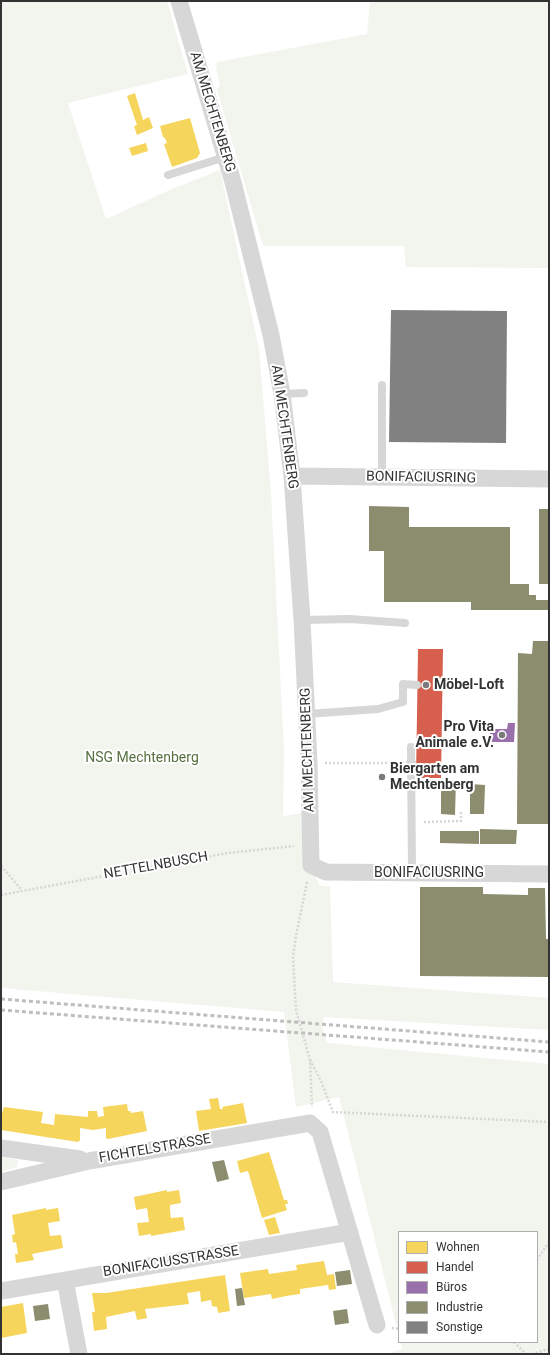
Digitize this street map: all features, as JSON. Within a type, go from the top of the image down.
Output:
[{"type":"street","name":"AM MECHTENBERG","points":[[179,1],[225,157],[271,335],[282,394],[292,476],[302,620],[307,714],[311,866]]},
{"type":"street","name":"BONIFACIUSRING","points":[[292,476],[549,479]]},
{"type":"street","name":"BONIFACIUSRING","points":[[311,866],[326,872],[549,874]]},
{"type":"street","name":"FICHTELSTRASSE","points":[[1,1182],[89,1161],[310,1122]]},
{"type":"street","points":[[310,1122],[320,1132],[377,1325]]},
{"type":"street","points":[[1,1148],[89,1161]]},
{"type":"street","name":"BONIFACIUSSTRASSE","points":[[1,1291],[350,1232]]},
{"type":"street","points":[[65,1280],[79,1354]]},
{"type":"lane","points":[[168,175],[225,157]]},
{"type":"lane","points":[[382,385],[382,477]]},
{"type":"lane","points":[[282,394],[304,394]]},
{"type":"lane","points":[[302,620],[350,619],[405,623]]},
{"type":"lane","points":[[307,714],[378,709],[403,702],[403,684],[417,685]]},
{"type":"lane","points":[[411,747],[412,873]]},
{"type":"path","points":[[331,763],[416,762]]},
{"type":"path","points":[[411,825],[431,821],[461,820],[461,811]]},
{"type":"path","name":"NETTELNBUSCH","points":[[1,895],[228,854],[289,846],[311,846]]},
{"type":"path","points":[[1,866],[22,891]]},
{"type":"path","points":[[311,866],[293,956],[296,1010],[310,1060],[321,1081],[333,1112],[549,1122]]},
{"type":"path","points":[[310,1060],[312,1108],[310,1122]]},
{"type":"path","points":[[538,1258],[549,1242]]},
{"type":"path","points":[[515,1343],[526,1354]]},
{"type":"path","points":[[532,1354],[549,1349]]},
{"type":"green space","name":"NSG Mechtenberg","points":[[1,1],[167,1],[188,74],[68,103],[106,219],[172,189],[220,170],[259,349],[271,493],[284,751],[283,816],[310,812],[310,866],[320,886],[330,886],[333,982],[549,998],[549,1030],[324,1017],[322,1027],[327,1043],[549,1064],[549,1354],[387,1354],[402,1349],[401,1343],[538,1343],[538,1231],[398,1231],[398,1332],[339,1097],[296,1107],[284,1012],[1,988]]},
{"type":"green space","points":[[370,1],[549,1],[549,268],[406,267],[404,246],[263,246],[217,90],[220,84],[216,68],[217,62],[367,34]]},
{"type":"green space","points":[[1,1157],[18,1160],[17,1167],[1,1172]]},
{"type":"building: Wohnen","points":[[135,93],[143,120],[149,117],[153,128],[137,135],[134,126],[137,125],[127,96]]},
{"type":"building: Wohnen","points":[[190,118],[200,153],[197,158],[172,167],[164,144],[167,143],[163,137],[160,126]]},
{"type":"building: Wohnen","points":[[146,143],[148,151],[132,156],[129,148]]},
{"type":"building: Wohnen","points":[[218,1098],[220,1109],[223,1109],[222,1107],[243,1103],[247,1123],[199,1131],[196,1111],[211,1109],[209,1099]]},
{"type":"building: Wohnen","points":[[127,1104],[128,1111],[131,1113],[143,1111],[147,1131],[108,1139],[106,1138],[106,1128],[93,1130],[80,1128],[80,1140],[78,1142],[1,1130],[1,1117],[4,1107],[43,1112],[41,1123],[54,1125],[55,1114],[88,1117],[88,1111],[97,1111],[98,1117],[104,1116],[103,1107]]},
{"type":"building: Wohnen","points":[[269,1152],[284,1200],[287,1200],[288,1204],[285,1204],[287,1210],[262,1218],[248,1171],[240,1173],[237,1161]]},
{"type":"building: Wohnen","points":[[167,1190],[167,1192],[179,1190],[181,1203],[170,1205],[171,1218],[183,1217],[185,1230],[151,1236],[151,1234],[139,1236],[137,1223],[149,1222],[147,1208],[136,1210],[134,1197]]},
{"type":"building: Wohnen","points":[[46,1208],[46,1210],[58,1208],[60,1221],[48,1223],[50,1236],[61,1235],[63,1248],[32,1254],[34,1260],[16,1263],[15,1254],[18,1254],[16,1242],[13,1243],[12,1235],[15,1234],[12,1215]]},
{"type":"building: Wohnen","points":[[275,1217],[280,1233],[269,1235],[264,1220]]},
{"type":"building: Wohnen","points":[[324,1261],[327,1275],[334,1274],[336,1289],[329,1290],[328,1285],[300,1289],[300,1294],[272,1299],[271,1294],[244,1298],[240,1273],[268,1269],[269,1274],[297,1270],[296,1265]]},
{"type":"building: Wohnen","points":[[225,1275],[230,1311],[218,1313],[217,1307],[212,1306],[211,1300],[201,1302],[200,1291],[187,1293],[189,1304],[145,1309],[147,1318],[137,1320],[135,1311],[106,1317],[107,1329],[94,1331],[92,1312],[95,1312],[92,1293],[106,1293]]},
{"type":"building: Wohnen","points":[[23,1303],[27,1333],[1,1338],[1,1307]]},
{"type":"building: Handel","points":[[418,649],[443,649],[441,778],[416,778]]},
{"type":"building: Büros","name":"Pro Vita Animale e.V.","points":[[508,723],[515,723],[514,742],[490,742],[490,729],[507,729]]},
{"type":"building: Industrie","points":[[369,506],[409,507],[409,527],[510,527],[510,584],[529,584],[529,595],[536,595],[536,600],[549,600],[549,610],[471,610],[471,602],[384,602],[384,551],[369,551]]},
{"type":"building: Industrie","points":[[539,509],[549,509],[549,584],[539,584]]},
{"type":"building: Industrie","points":[[533,641],[549,641],[549,824],[517,824],[518,653],[532,654]]},
{"type":"building: Industrie","points":[[441,780],[456,780],[455,815],[441,814]]},
{"type":"building: Industrie","points":[[470,784],[485,785],[484,814],[470,814]]},
{"type":"building: Industrie","points":[[480,829],[517,830],[516,844],[480,844]]},
{"type":"building: Industrie","points":[[440,831],[479,831],[479,844],[440,843]]},
{"type":"building: Industrie","points":[[420,887],[483,887],[483,894],[528,895],[528,888],[545,888],[546,939],[549,939],[549,977],[420,976]]},
{"type":"building: Industrie","points":[[224,1160],[229,1179],[217,1182],[212,1162]]},
{"type":"building: Industrie","points":[[350,1270],[352,1284],[337,1286],[335,1272]]},
{"type":"building: Industrie","points":[[242,1288],[245,1305],[237,1306],[235,1289]]},
{"type":"building: Industrie","points":[[48,1304],[50,1319],[35,1321],[33,1306]]},
{"type":"building: Industrie","points":[[347,1309],[349,1323],[335,1325],[333,1311]]},
{"type":"building: Sonstige","points":[[391,310],[507,311],[506,443],[389,442]]},
{"type":"railway","points":[[1,999],[549,1042]]},
{"type":"railway","points":[[1,1010],[549,1052]]},
{"type":"place","name":"Möbel-Loft","points":[[426,685]]},
{"type":"place","name":"Pro Vita Animale e.V.","points":[[502,735]]},
{"type":"place","name":"Biergarten am Mechtenberg","points":[[382,777]]}]
